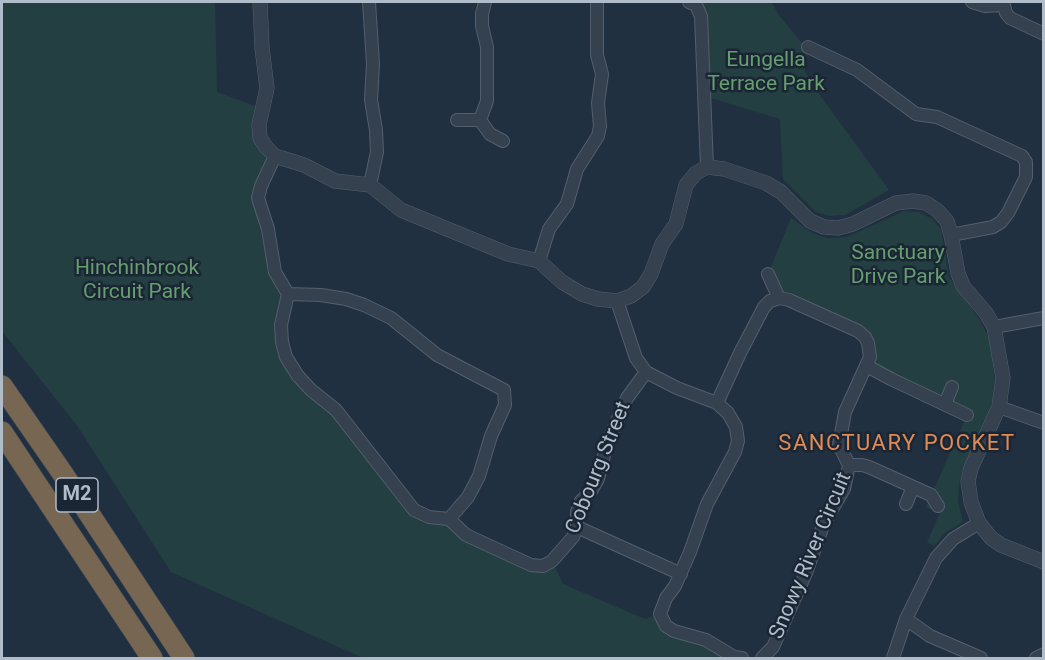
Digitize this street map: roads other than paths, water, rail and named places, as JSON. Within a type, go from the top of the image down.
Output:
[{"type":"highway","name":"M2","points":[[2,386],[184,658]]},
{"type":"highway","name":"M2","points":[[2,432],[152,658]]},
{"type":"street","points":[[260,2],[262,48],[267,75],[267,88],[259,125],[260,138],[275,156],[304,165],[335,181],[370,185],[401,210],[508,254],[539,261],[562,282],[582,294],[598,299],[617,301],[631,296],[643,287],[663,244],[676,224],[686,185],[696,173],[707,167],[724,169],[766,183],[781,192],[810,221],[824,227],[838,228],[853,224],[896,203],[913,201],[926,203],[937,210],[947,221],[963,286],[986,313],[994,327],[1003,378],[999,407],[971,468],[968,481],[971,502],[979,523],[991,538],[1001,545],[1044,562]]},
{"type":"street","points":[[369,2],[373,64],[371,100],[377,152],[370,185]]},
{"type":"street","points":[[480,120],[487,101],[487,47],[482,26],[482,14],[486,2]]},
{"type":"street","points":[[539,261],[553,221],[567,204],[577,169],[598,136],[600,126],[598,103],[602,74],[597,55],[597,2]]},
{"type":"street","points":[[689,2],[696,5],[701,16],[707,167]]},
{"type":"street","points":[[972,2],[985,6],[1003,3],[1010,18],[1044,34]]},
{"type":"street","points":[[808,47],[857,70],[916,114],[937,117],[1022,156],[1026,162],[1026,177],[1001,222],[993,227],[951,235]]},
{"type":"street","points":[[457,120],[480,120]]},
{"type":"street","points":[[480,120],[490,134],[503,141]]},
{"type":"street","points":[[275,156],[258,198],[268,229],[275,272],[288,294],[281,325],[286,357],[298,376],[311,390],[336,410],[414,510],[429,518],[449,519],[468,497],[479,476],[491,436],[505,405],[504,390],[437,355],[391,318],[364,305],[321,295],[288,294]]},
{"type":"street","points":[[717,403],[764,307],[770,301],[779,298],[768,274]]},
{"type":"street","name":"Snowy River Circuit","points":[[764,658],[773,647],[806,573],[824,523],[844,489],[849,465],[839,445],[842,425],[845,412],[870,357],[868,343],[858,331],[789,300],[779,298]]},
{"type":"street","points":[[617,301],[626,334],[636,358],[646,372],[677,388],[717,403],[728,413],[736,427],[738,441],[735,452],[701,516],[681,574],[662,606],[660,614],[662,620],[674,632],[706,640],[734,657],[742,658]]},
{"type":"street","points":[[994,327],[1044,318]]},
{"type":"street","points":[[867,366],[967,415]]},
{"type":"street","name":"Cobourg Street","points":[[449,519],[466,535],[531,565],[543,566],[552,561],[573,537],[581,501],[598,479],[607,444],[627,398],[646,372]]},
{"type":"street","points":[[945,404],[952,387]]},
{"type":"street","points":[[999,407],[1044,423]]},
{"type":"street","points":[[849,465],[869,467],[931,495],[938,506]]},
{"type":"street","points":[[906,504],[913,487]]},
{"type":"street","points":[[893,658],[906,619],[936,558],[953,538],[979,523]]},
{"type":"street","points":[[577,527],[681,574]]},
{"type":"street","points":[[906,619],[930,636],[981,658]]},
{"type":"street","points":[[1036,658],[1044,654]]},
{"type":"district","name":"SANCTUARY POCKET","points":[[897,444]]},
{"type":"park label","name":"Eungella Terrace Park","points":[[766,73]]},
{"type":"park label","name":"Sanctuary Drive Park","points":[[898,266]]},
{"type":"park label","name":"Hinchinbrook Circuit Park","points":[[137,281]]}]
